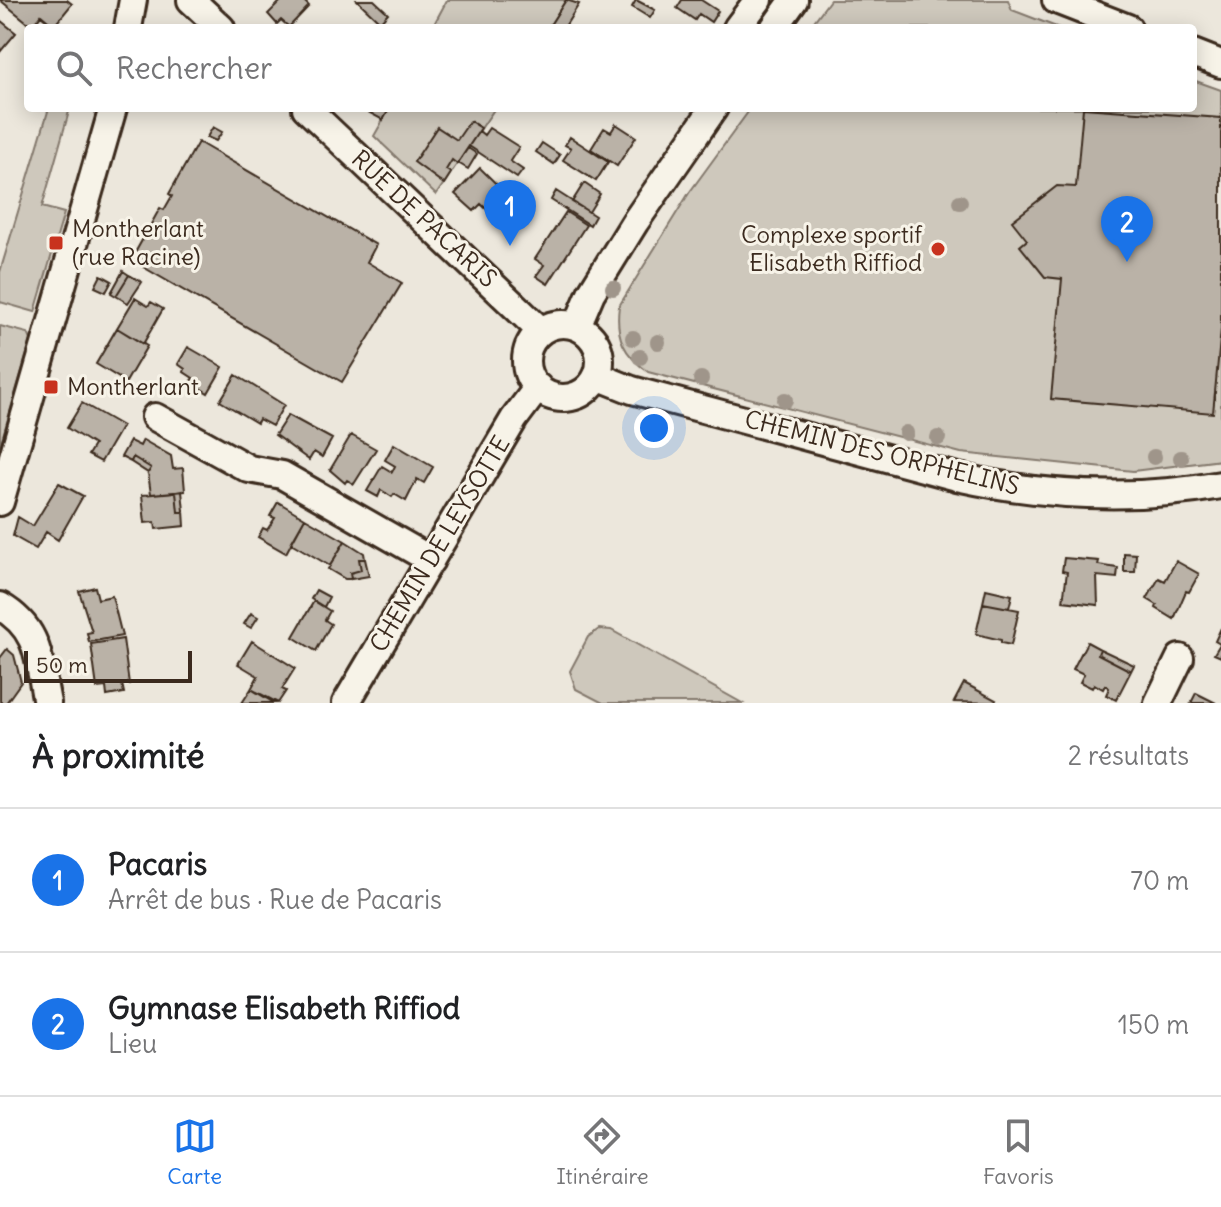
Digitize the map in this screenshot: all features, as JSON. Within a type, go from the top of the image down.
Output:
[{"type":"street","points":[[129,24],[133,0]]},
{"type":"street","points":[[191,0],[217,24]]},
{"type":"street","points":[[740,24],[758,0]]},
{"type":"street","points":[[777,24],[794,0]]},
{"type":"street","points":[[1056,0],[1118,24]]},
{"type":"street","points":[[1197,55],[1221,64]]},
{"type":"street","points":[[0,502],[112,112]]},
{"type":"street","name":"RUE DE PACARIS","points":[[310,112],[541,331]]},
{"type":"street","points":[[577,326],[591,293],[706,112]]},
{"type":"street","points":[[565,324],[577,326],[595,341],[599,353],[597,376],[581,393],[558,397],[532,381],[526,364],[527,351],[541,331],[565,324]]},
{"type":"street","name":"CHEMIN DES ORPHELINS","points":[[597,376],[632,390],[1007,488],[1080,495],[1140,494],[1221,485]]},
{"type":"street","name":"CHEMIN DE LEYSOTTE","points":[[346,703],[514,419],[538,387]]},
{"type":"street","points":[[155,417],[249,469],[282,475],[431,560]]},
{"type":"street","points":[[0,606],[29,628],[47,703]]},
{"type":"street","points":[[1158,703],[1180,658]]},
{"type":"shaded area","points":[[447,0],[566,0],[551,24],[434,24]]},
{"type":"shaded area","points":[[830,0],[1008,0],[1012,10],[1049,24],[812,24]]},
{"type":"shaded area","name":"Complexe sportif Elisabeth Riffiod","points":[[1197,81],[1221,90],[1221,460],[1133,471],[961,453],[648,372],[633,359],[623,344],[618,327],[619,306],[689,193],[748,112],[1197,112]]},
{"type":"shaded area","points":[[48,112],[69,112],[42,207],[64,213],[35,312],[0,302],[0,272]]},
{"type":"shaded area","points":[[388,112],[492,112],[436,195],[374,136]]},
{"type":"shaded area","points":[[0,326],[28,333],[31,340],[0,446]]},
{"type":"shaded area","points":[[599,629],[611,630],[742,703],[603,703],[576,689],[570,671],[588,637]]},
{"type":"building","points":[[0,0],[67,0],[72,4],[56,24],[41,15],[34,24]]},
{"type":"building","points":[[282,0],[303,0],[309,6],[292,24],[281,20],[277,24],[268,14]]},
{"type":"building","points":[[357,0],[374,0],[388,13],[380,22]]},
{"type":"building","points":[[566,0],[579,4],[566,24],[551,24]]},
{"type":"building","points":[[636,0],[655,10],[650,18],[632,7]]},
{"type":"building","points":[[682,0],[701,0],[718,11],[711,22],[699,14],[695,20],[677,8]]},
{"type":"building","points":[[0,20],[16,33],[0,52]]},
{"type":"building","points":[[368,112],[388,112],[383,120]]},
{"type":"building","points":[[1083,112],[1138,112],[1221,118],[1221,329],[1213,413],[1051,399],[1062,279],[1045,277],[1020,246],[1027,240],[1012,221],[1057,186],[1076,187]]},
{"type":"building","points":[[470,121],[481,128],[457,164],[452,160],[446,170],[451,173],[444,184],[414,162],[437,127],[457,140]]},
{"type":"building","points":[[616,124],[636,137],[617,166],[591,149],[604,128],[611,132]]},
{"type":"building","points":[[213,127],[222,132],[216,141],[207,137]]},
{"type":"building","points":[[489,128],[519,147],[510,161],[523,170],[517,178],[469,146],[479,131],[484,135]]},
{"type":"building","points":[[570,137],[608,162],[596,181],[563,160],[571,148],[565,145]]},
{"type":"building","points":[[198,142],[376,245],[367,262],[402,283],[342,382],[131,260],[160,208],[164,210],[172,196],[169,194]]},
{"type":"building","points":[[542,143],[560,155],[554,164],[536,152]]},
{"type":"building","points":[[468,148],[477,154],[468,169],[458,163]]},
{"type":"building","points":[[480,168],[521,208],[504,226],[481,204],[474,211],[455,194]]},
{"type":"building","points":[[584,183],[600,194],[589,212],[572,202]]},
{"type":"building","points":[[556,191],[595,216],[590,225],[551,200]]},
{"type":"building","points":[[566,212],[586,225],[548,284],[536,276],[544,265],[535,259]]},
{"type":"building","points":[[123,271],[129,275],[116,296],[111,293]]},
{"type":"building","points":[[101,275],[112,281],[106,292],[95,287]]},
{"type":"building","points":[[129,275],[142,282],[128,303],[116,296]]},
{"type":"building","points":[[135,298],[148,306],[151,302],[163,309],[143,344],[117,328]]},
{"type":"building","points":[[117,328],[147,346],[126,382],[96,364]]},
{"type":"building","points":[[188,347],[223,367],[208,393],[190,382],[193,378],[178,364]]},
{"type":"building","points":[[236,375],[284,405],[272,426],[259,419],[257,423],[220,401]]},
{"type":"building","points":[[82,403],[122,426],[101,462],[88,455],[94,445],[67,428]]},
{"type":"building","points":[[288,415],[332,439],[322,457],[314,452],[309,460],[275,435]]},
{"type":"building","points":[[351,435],[376,449],[354,484],[347,480],[345,483],[330,470]]},
{"type":"building","points":[[143,440],[171,456],[173,469],[183,468],[185,491],[151,494],[148,473],[151,468],[133,457],[131,462],[121,457],[130,441],[140,446]]},
{"type":"building","points":[[394,444],[433,467],[424,483],[417,479],[406,501],[381,490],[378,497],[367,491],[382,466],[392,472],[395,466],[385,460]]},
{"type":"building","points":[[133,457],[151,468],[148,473],[131,462]]},
{"type":"building","points":[[59,483],[83,496],[58,540],[46,532],[36,549],[13,536],[18,517],[33,526]]},
{"type":"building","points":[[182,491],[184,511],[178,512],[176,492]]},
{"type":"building","points":[[176,492],[178,512],[184,511],[185,526],[156,529],[155,522],[145,523],[142,495]]},
{"type":"building","points":[[278,502],[305,518],[286,553],[258,537],[275,518],[270,516]]},
{"type":"building","points":[[305,518],[345,541],[330,566],[291,543]]},
{"type":"building","points":[[345,541],[364,553],[365,559],[359,559],[361,570],[350,573],[351,579],[328,569]]},
{"type":"building","points":[[1124,553],[1136,554],[1135,572],[1124,572]]},
{"type":"building","points":[[1064,558],[1099,561],[1098,565],[1118,568],[1117,578],[1097,576],[1098,605],[1063,601],[1067,572],[1062,571]]},
{"type":"building","points":[[359,559],[365,559],[369,576],[351,579],[350,573],[361,570]]},
{"type":"building","points":[[1176,561],[1199,574],[1189,592],[1186,591],[1174,619],[1147,599],[1159,578],[1165,581]]},
{"type":"building","points":[[95,587],[98,599],[112,596],[122,636],[89,642],[87,633],[92,632],[79,591]]},
{"type":"building","points":[[986,589],[1012,595],[1009,608],[983,603]]},
{"type":"building","points":[[316,590],[329,597],[324,607],[311,599]]},
{"type":"building","points":[[314,601],[330,611],[325,620],[331,624],[316,651],[293,637]]},
{"type":"building","points":[[983,603],[1019,610],[1011,645],[976,634]]},
{"type":"building","points":[[251,613],[258,617],[251,628],[244,624]]},
{"type":"building","points":[[1221,628],[1221,657],[1214,654],[1220,644],[1215,641]]},
{"type":"building","points":[[123,639],[129,684],[122,684],[124,693],[107,696],[106,687],[97,688],[91,644]]},
{"type":"building","points":[[252,641],[295,668],[282,689],[286,691],[278,703],[251,689],[258,676],[238,664]]},
{"type":"building","points":[[1087,642],[1100,649],[1098,654],[1131,671],[1116,700],[1106,695],[1109,688],[1105,685],[1103,689],[1094,684],[1092,688],[1080,682],[1084,674],[1073,669]]},
{"type":"building","points":[[7,649],[14,655],[21,682],[6,703],[2,703],[0,658]]},
{"type":"building","points":[[1100,649],[1134,665],[1131,671],[1098,654]]},
{"type":"building","points":[[964,683],[996,700],[994,703],[954,702]]},
{"type":"building","points":[[251,689],[274,703],[242,703]]},
{"type":"building","points":[[1196,693],[1216,703],[1191,703]]},
{"type":"place","name":"Montherlant (rue Racine)","points":[[56,243]]},
{"type":"place","name":"Pacaris","points":[[510,246]]},
{"type":"place","name":"Complexe sportif Elisabeth Riffiod","points":[[938,249]]},
{"type":"place","name":"Gymnase Elisabeth Riffiod","points":[[1127,262]]},
{"type":"place","name":"Montherlant","points":[[51,387]]}]
